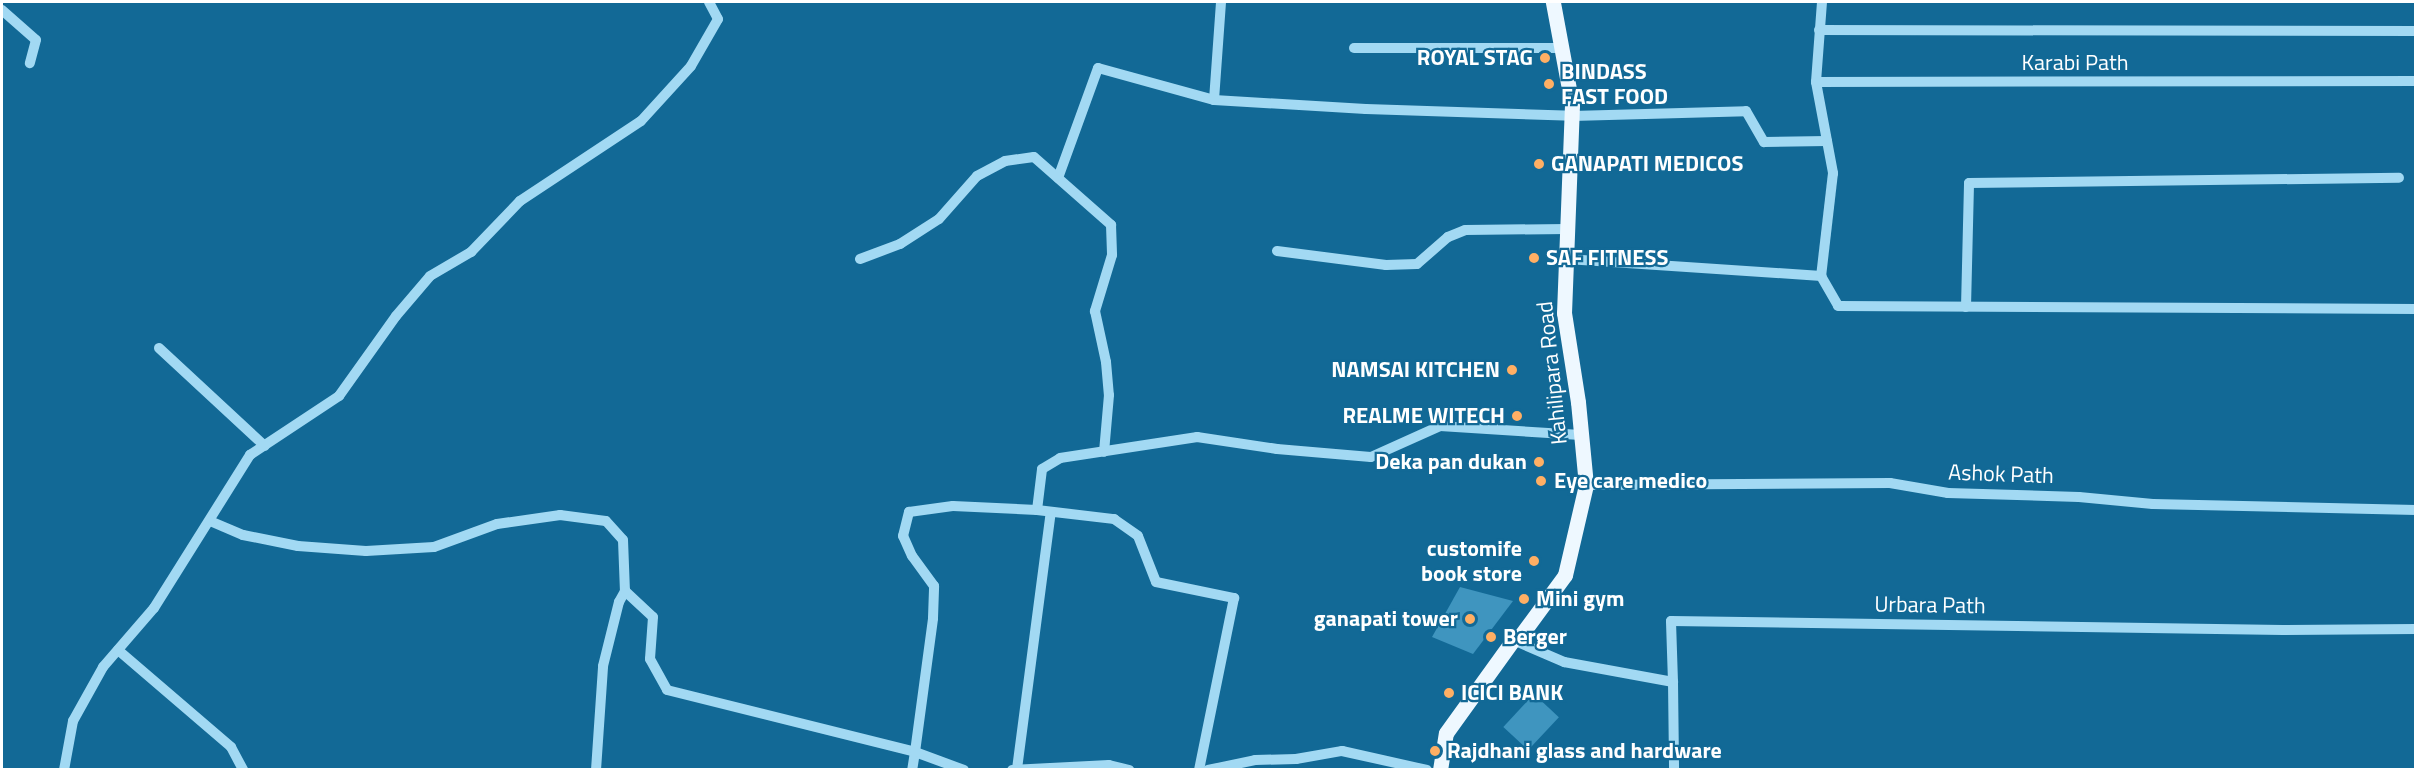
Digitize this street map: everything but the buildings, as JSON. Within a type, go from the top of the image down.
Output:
[{"type":"main road","name":"Kahilipara Road","points":[[1440,770],[1446,733],[1513,640],[1521,635],[1565,575],[1586,485],[1564,313],[1572,116],[1553,2]]},
{"type":"street","points":[[64,770],[73,721],[103,668],[154,608],[250,456],[339,396],[396,315],[430,276],[471,252],[520,201],[641,121],[691,66],[718,19],[709,2]]},
{"type":"street","points":[[1214,100],[1221,2]]},
{"type":"street","points":[[1822,2],[1816,82],[1833,173],[1821,276],[1838,306],[2415,309]]},
{"type":"street","points":[[2,10],[36,40],[30,63]]},
{"type":"street","points":[[1819,30],[2415,31]]},
{"type":"street","points":[[1354,48],[1562,48]]},
{"type":"street","points":[[1058,178],[1098,68],[1214,100],[1366,110],[1572,116],[1746,111],[1764,142],[1827,141]]},
{"type":"street","name":"Karabi Path","points":[[1816,82],[2415,81]]},
{"type":"street","points":[[860,259],[900,244],[939,219],[977,176],[1005,161],[1034,158],[1111,225],[1112,255],[1095,311],[1106,362],[1109,395],[1104,452]]},
{"type":"street","points":[[1966,307],[1969,183],[2399,178]]},
{"type":"street","points":[[1277,251],[1386,266],[1417,264],[1448,237],[1465,230],[1568,229]]},
{"type":"street","points":[[1566,259],[1821,276]]},
{"type":"street","points":[[159,348],[265,446]]},
{"type":"street","points":[[1037,510],[1042,469],[1060,458],[1197,437],[1276,449],[1371,457],[1440,426],[1581,435]]},
{"type":"street","name":"Ashok Path","points":[[1586,485],[1890,483],[1948,493],[2079,497],[2153,504],[2415,510]]},
{"type":"street","points":[[912,770],[933,618],[934,586],[912,556],[903,536],[909,512],[953,506],[1037,510],[1114,519],[1138,536],[1156,582],[1234,598],[1199,770]]},
{"type":"street","points":[[1017,769],[1052,512]]},
{"type":"street","points":[[210,521],[243,535],[298,546],[366,551],[434,547],[497,524],[560,515],[606,521],[623,540],[625,591],[619,602],[603,666],[596,770]]},
{"type":"street","points":[[625,591],[653,617],[650,659],[667,690],[915,753],[964,770]]},
{"type":"street","name":"Urbara Path","points":[[1673,682],[1671,621],[2283,630],[2415,629]]},
{"type":"street","points":[[1513,640],[1564,662],[1673,682],[1674,770]]},
{"type":"street","points":[[118,650],[231,747],[243,770]]},
{"type":"street","points":[[1208,770],[1255,760],[1296,759],[1342,751],[1427,770]]},
{"type":"street","points":[[1012,770],[1109,765],[1129,770]]},
{"type":"place","name":"ROYAL STAG","points":[[1545,58]]},
{"type":"place","name":"BINDASS FAST FOOD","points":[[1549,84]]},
{"type":"place","name":"GANAPATI MEDICOS","points":[[1539,164]]},
{"type":"place","name":"SAF FITNESS","points":[[1534,258]]},
{"type":"place","name":"NAMSAI KITCHEN","points":[[1512,370]]},
{"type":"place","name":"REALME WITECH","points":[[1517,416]]},
{"type":"place","name":"Deka pan dukan","points":[[1539,462]]},
{"type":"place","name":"Eye care medico","points":[[1541,481]]},
{"type":"place","name":"customife book store","points":[[1534,561]]},
{"type":"place","name":"Mini gym","points":[[1524,599]]},
{"type":"place","name":"ganapati tower","points":[[1470,619]]},
{"type":"place","name":"Berger","points":[[1491,637]]},
{"type":"place","name":"ICICI BANK","points":[[1449,693]]},
{"type":"place","name":"Rajdhani glass and hardware","points":[[1435,751]]}]
